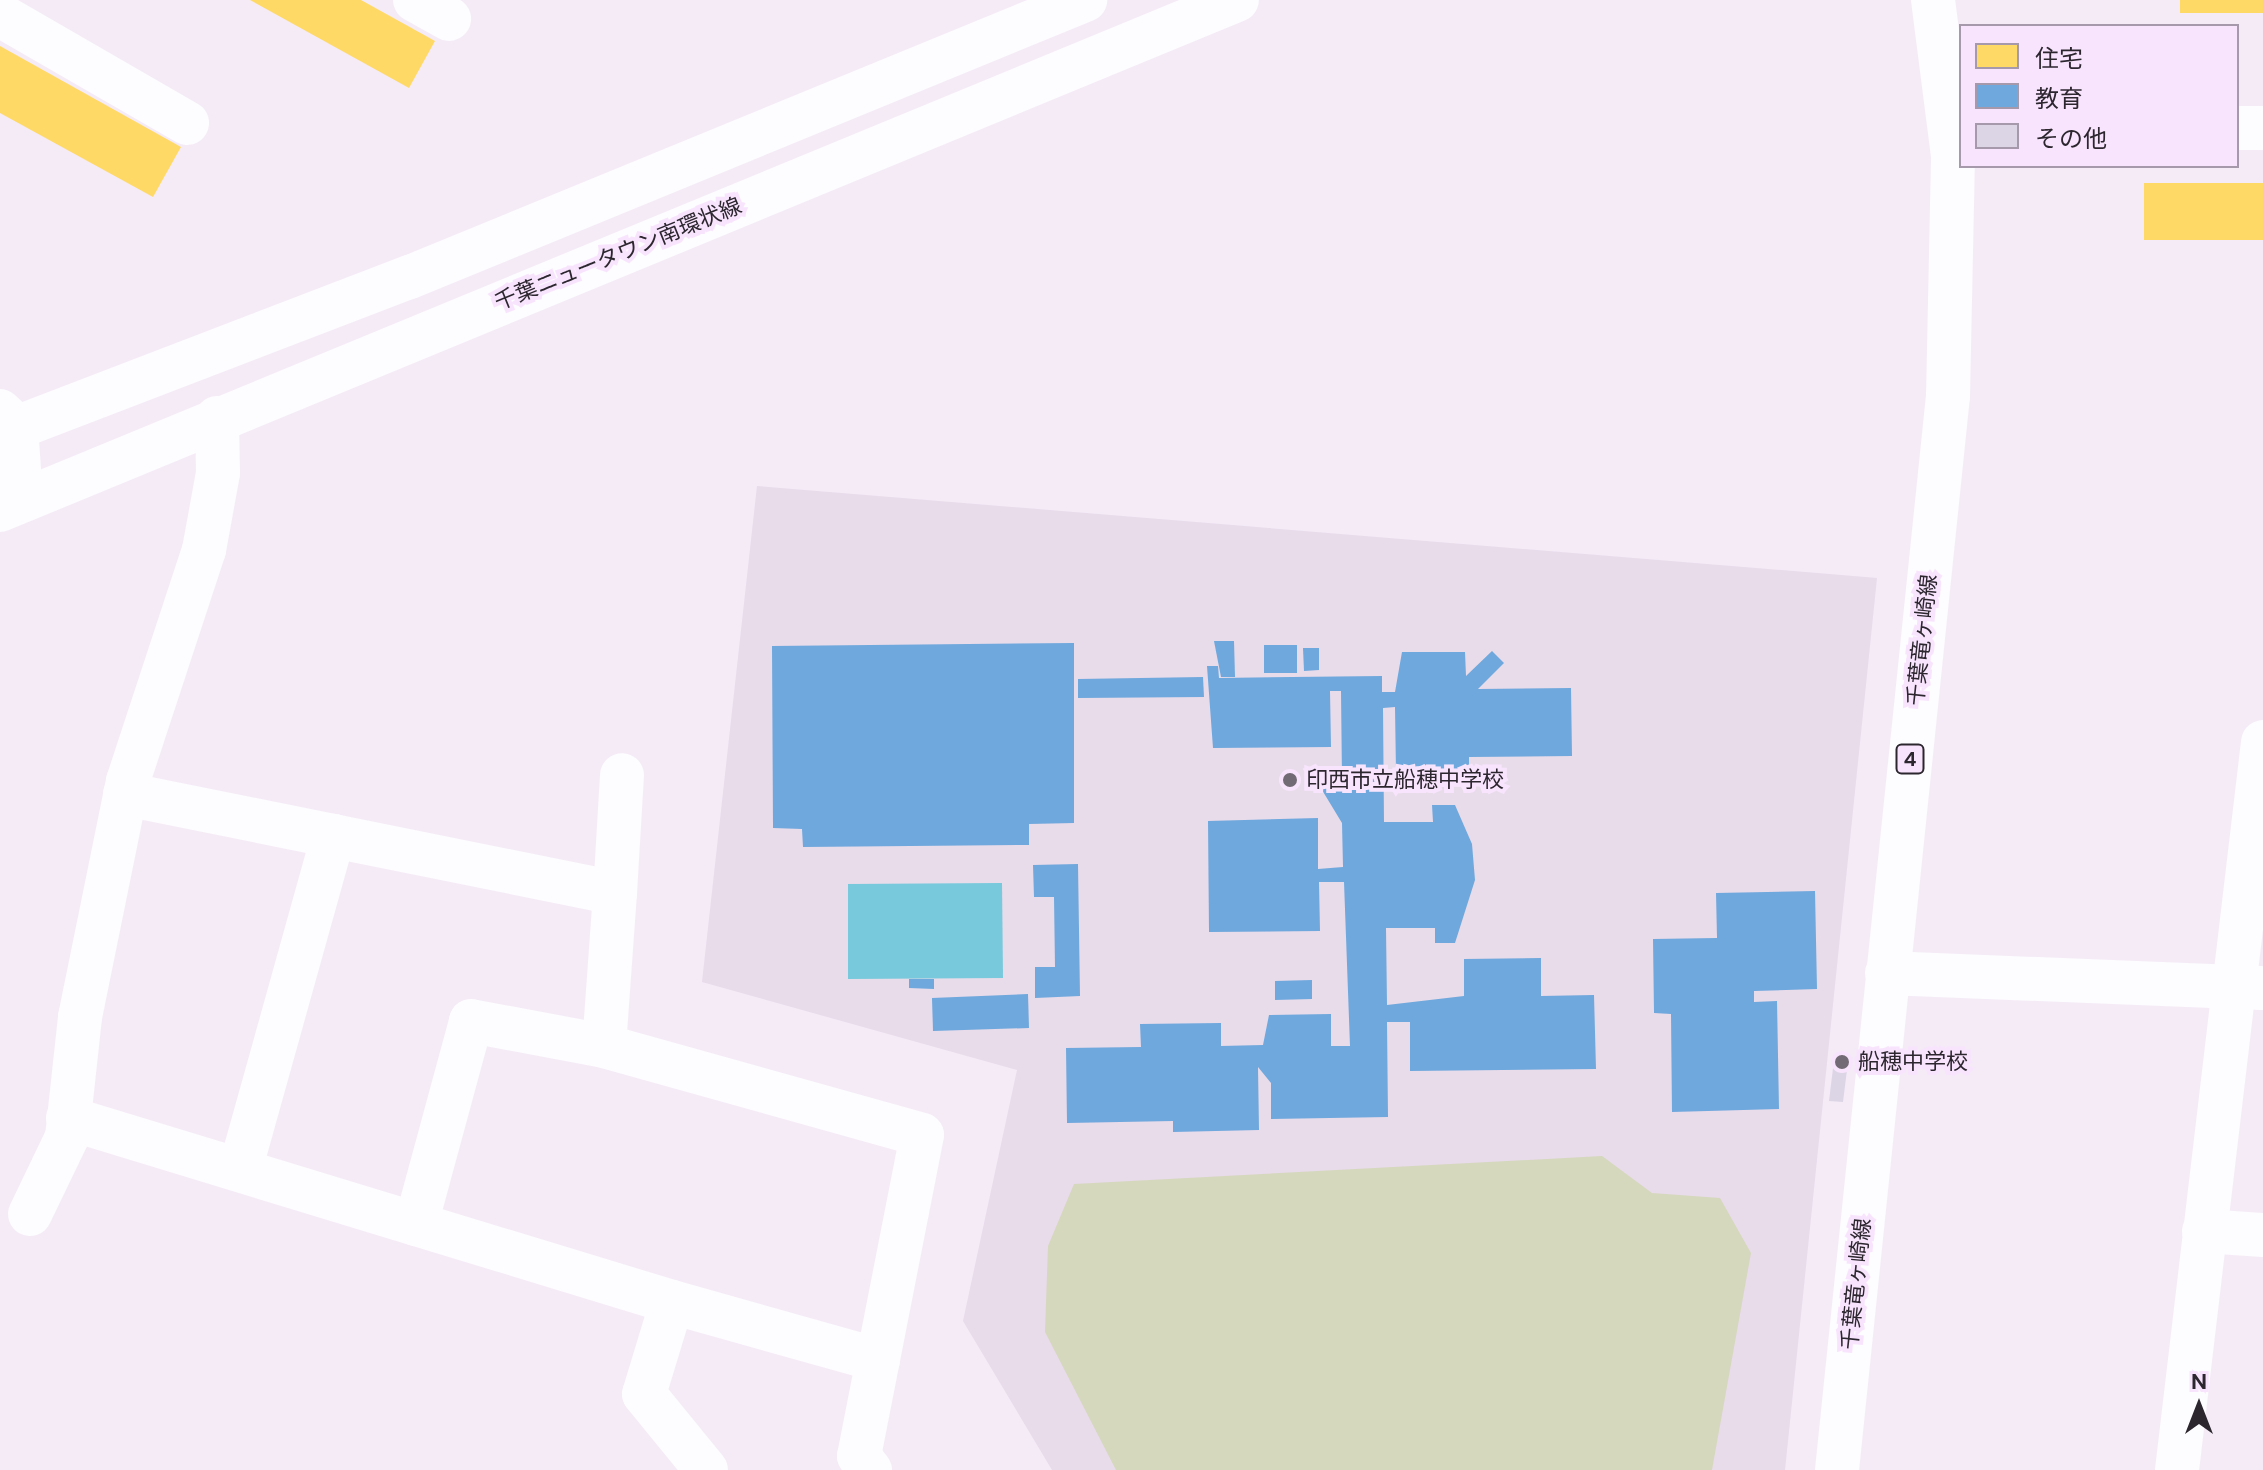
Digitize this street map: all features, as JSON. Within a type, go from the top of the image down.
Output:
[{"type":"street","points":[[7,497],[5,424],[410,277],[1085,0]]},
{"type":"street","name":"千葉ニュータウン南環状線","points":[[7,497],[217,418],[1237,0]]},
{"type":"street","name":"千葉竜ヶ崎線","points":[[1837,1470],[1956,272],[1953,156],[1933,0]]},
{"type":"street","points":[[0,15],[187,123]]},
{"type":"street","points":[[2239,128],[2263,128]]},
{"type":"street","points":[[30,1214],[47,1188],[68,1118],[80,1017],[125,794],[204,550],[218,473],[217,418]]},
{"type":"street","points":[[2177,1470],[2204,1231],[2248,988],[2263,742]]},
{"type":"street","points":[[604,1046],[622,775]]},
{"type":"street","points":[[125,794],[615,893]]},
{"type":"street","points":[[240,1170],[333,836]]},
{"type":"street","points":[[1887,973],[2248,988]]},
{"type":"street","points":[[416,1224],[471,1021],[604,1046],[922,1135],[859,1456],[870,1470]]},
{"type":"street","points":[[68,1118],[672,1302],[878,1360]]},
{"type":"street","points":[[2204,1231],[2263,1235]]},
{"type":"street","points":[[672,1302],[644,1394],[706,1470]]},
{"type":"shaded area","name":"印西市立船穂中学校","points":[[757,486],[1877,578],[1785,1470],[1052,1470],[963,1321],[1017,1070],[702,982]]},
{"type":"green space","points":[[1602,1156],[1652,1193],[1720,1198],[1751,1253],[1712,1470],[1116,1470],[1045,1332],[1048,1246],[1074,1184]]},
{"type":"water","points":[[1002,883],[1003,978],[848,979],[848,884]]},
{"type":"building: 住宅","points":[[250,0],[361,0],[435,41],[409,88]]},
{"type":"building: 住宅","points":[[2180,0],[2263,0],[2263,13],[2180,13]]},
{"type":"building: 住宅","points":[[0,46],[181,147],[153,197],[0,113]]},
{"type":"building: 住宅","points":[[2144,183],[2263,183],[2263,240],[2144,240]]},
{"type":"building: 教育","points":[[1214,641],[1234,641],[1235,677],[1221,677]]},
{"type":"building: 教育","points":[[1074,643],[1074,823],[1029,824],[1029,845],[803,847],[802,829],[773,828],[772,646]]},
{"type":"building: 教育","points":[[1264,645],[1297,645],[1297,673],[1264,673]]},
{"type":"building: 教育","points":[[1303,648],[1319,648],[1319,670],[1304,671]]},
{"type":"building: 教育","points":[[1492,651],[1504,663],[1478,689],[1571,688],[1572,756],[1469,757],[1469,770],[1396,772],[1395,707],[1383,708],[1384,822],[1433,822],[1432,805],[1455,805],[1472,844],[1475,880],[1455,943],[1435,943],[1435,928],[1386,928],[1387,1005],[1464,996],[1464,959],[1541,958],[1541,996],[1594,995],[1596,1069],[1410,1071],[1410,1022],[1387,1022],[1388,1117],[1271,1119],[1271,1083],[1258,1067],[1259,1130],[1173,1132],[1173,1121],[1067,1123],[1066,1048],[1141,1047],[1140,1024],[1221,1023],[1221,1046],[1263,1045],[1269,1015],[1331,1014],[1331,1046],[1350,1046],[1344,882],[1319,882],[1320,931],[1209,932],[1208,821],[1318,818],[1318,869],[1343,867],[1342,823],[1322,790],[1342,778],[1341,691],[1330,691],[1331,747],[1213,748],[1207,666],[1218,666],[1219,678],[1382,676],[1382,692],[1395,692],[1402,652],[1465,652],[1466,676]]},
{"type":"building: 教育","points":[[1203,677],[1204,697],[1078,698],[1078,679]]},
{"type":"building: 教育","points":[[1078,864],[1080,996],[1035,998],[1035,967],[1055,967],[1054,897],[1034,897],[1033,865]]},
{"type":"building: 教育","points":[[1815,891],[1817,989],[1754,991],[1754,1002],[1777,1001],[1779,1109],[1672,1112],[1671,1014],[1654,1013],[1653,939],[1717,938],[1716,893]]},
{"type":"building: 教育","points":[[909,979],[934,979],[934,989],[909,988]]},
{"type":"building: 教育","points":[[1312,980],[1312,999],[1275,1000],[1275,981]]},
{"type":"building: 教育","points":[[1028,994],[1029,1028],[933,1031],[932,998]]},
{"type":"building: その他","points":[[1834,1060],[1848,1062],[1843,1102],[1829,1101]]},
{"type":"place","name":"印西市立船穂中学校","points":[[1290,780]]},
{"type":"place","name":"船穂中学校","points":[[1842,1062]]}]
